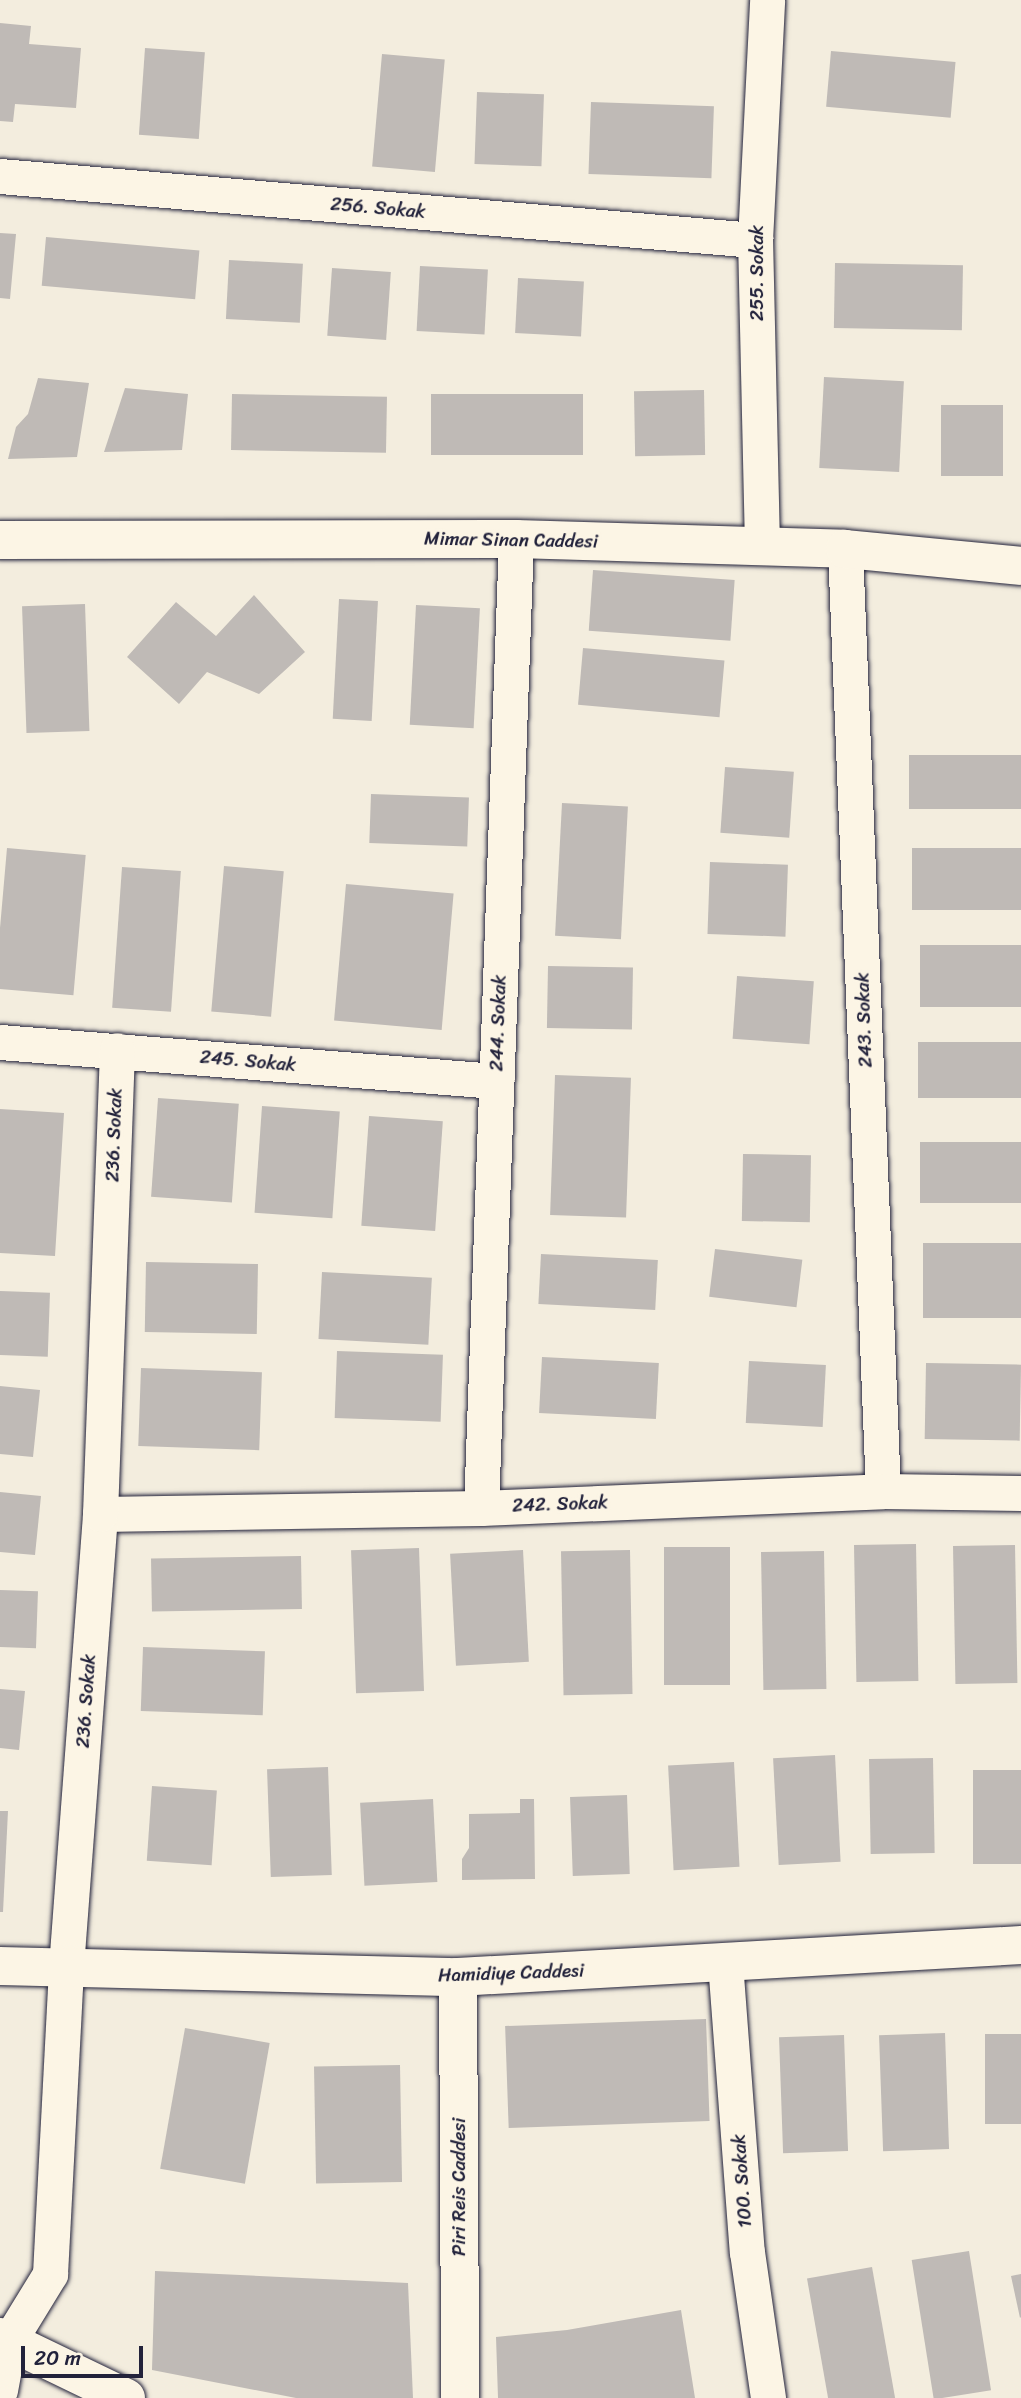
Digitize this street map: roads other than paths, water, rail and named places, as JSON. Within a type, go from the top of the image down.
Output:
[{"type":"street","name":"255. Sokak","points":[[762,546],[755,240],[767,0]]},
{"type":"street","name":"256. Sokak","points":[[0,176],[755,240]]},
{"type":"street","name":"Mimar Sinan Caddesi","points":[[0,540],[516,539],[845,549],[1021,566]]},
{"type":"street","name":"244. Sokak","points":[[481,1508],[516,539]]},
{"type":"street","name":"243. Sokak","points":[[845,549],[883,1491]]},
{"type":"street","name":"245. Sokak","points":[[0,1042],[496,1081]]},
{"type":"street","name":"236. Sokak","points":[[4,2339],[50,2274],[66,1968],[100,1514],[117,1050]]},
{"type":"street","name":"242. Sokak","points":[[100,1514],[481,1508],[883,1491],[1021,1493]]},
{"type":"street","name":"Hamidiye Caddesi","points":[[0,1966],[458,1977],[1021,1945]]},
{"type":"street","name":"100. Sokak","points":[[725,1962],[747,2252],[768,2398]]},
{"type":"street","name":"Piri Reis Caddesi","points":[[458,1977],[460,2398]]},
{"type":"street","points":[[0,2390],[4,2339],[126,2398]]}]
